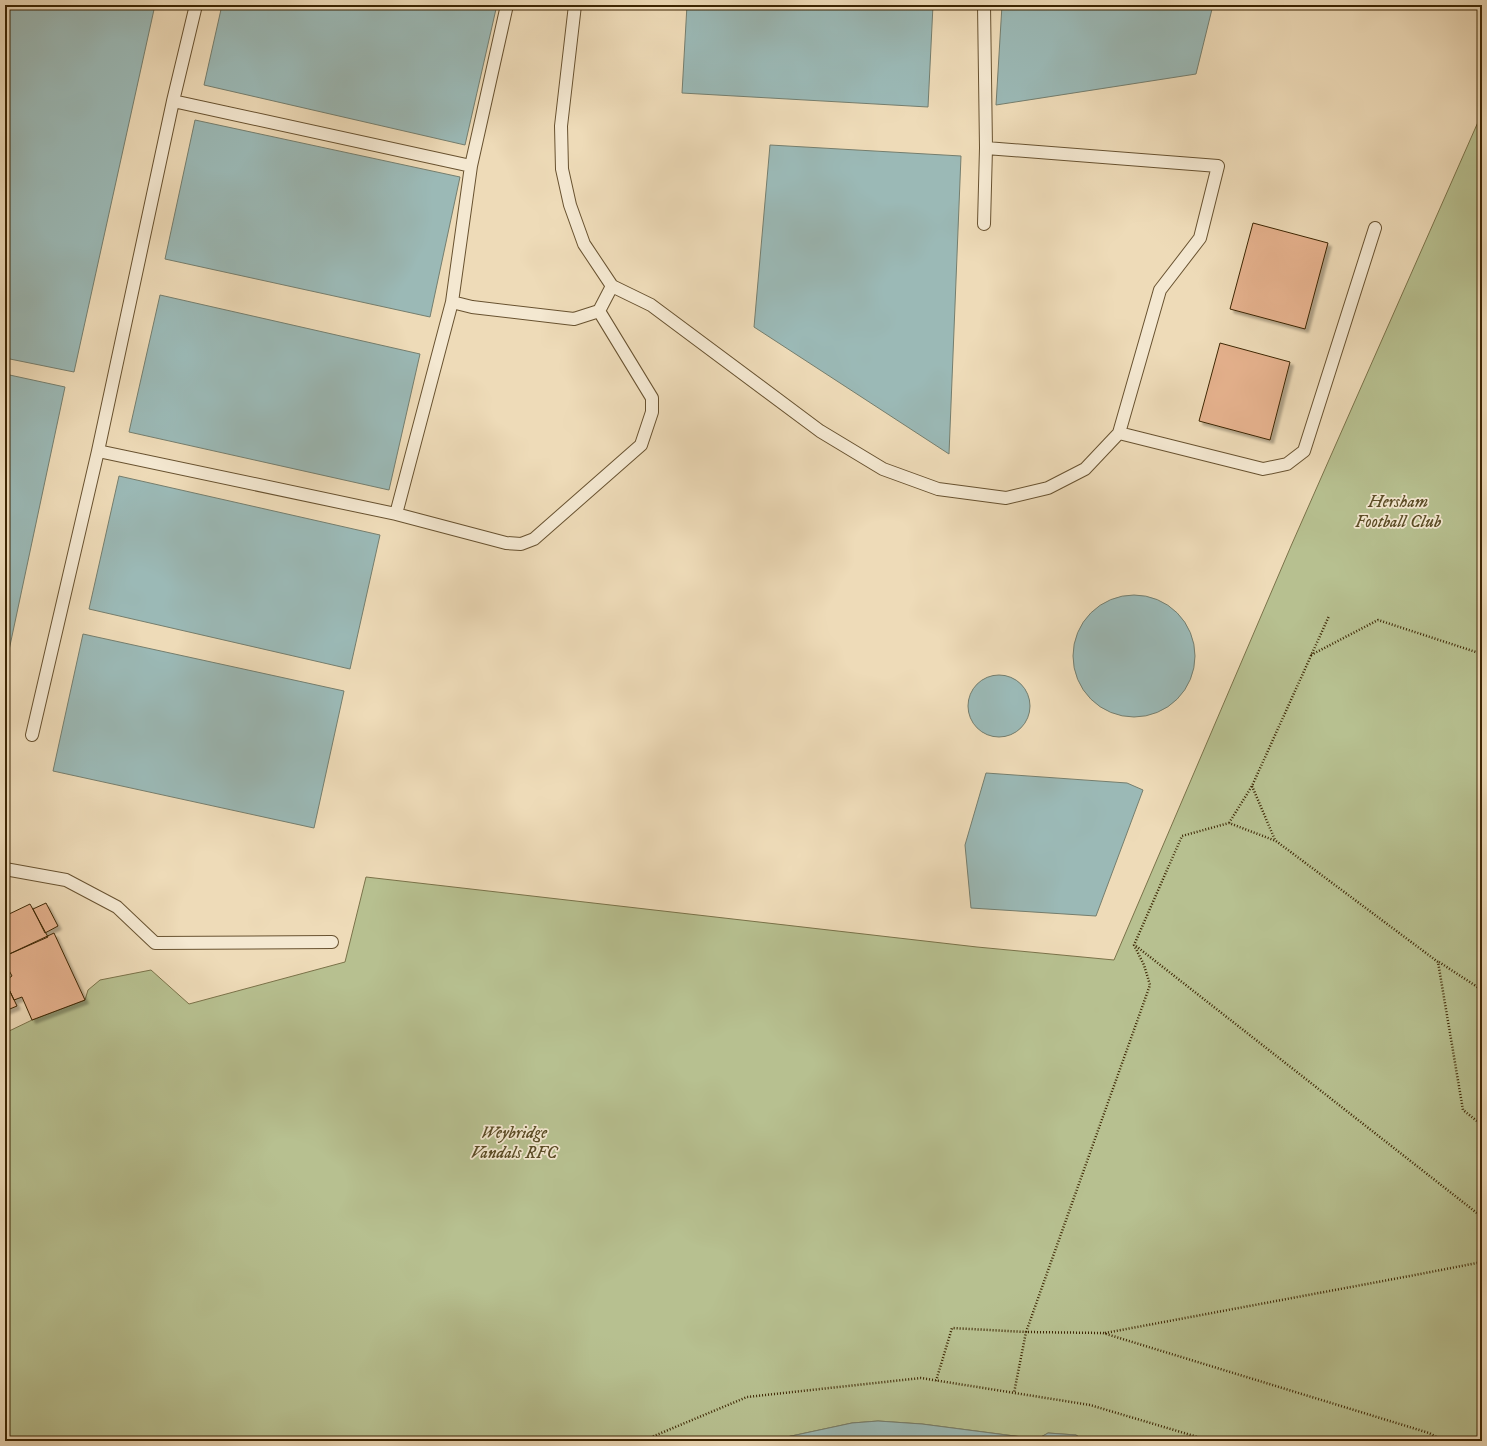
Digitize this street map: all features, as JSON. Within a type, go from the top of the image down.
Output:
[{"type":"lane","points":[[32,735],[98,451],[173,101],[196,5]]},
{"type":"lane","points":[[396,514],[452,302],[471,166],[507,5]]},
{"type":"lane","points":[[575,5],[561,126],[562,169],[570,205],[584,244],[612,286],[651,305],[820,431],[884,469],[938,489],[1006,498],[1048,488],[1085,469],[1119,433],[1160,290],[1200,238],[1218,166],[986,148]]},
{"type":"lane","points":[[984,5],[986,148],[984,224]]},
{"type":"lane","points":[[173,101],[471,166]]},
{"type":"lane","points":[[1119,433],[1263,469],[1287,464],[1304,451],[1375,228]]},
{"type":"lane","points":[[452,302],[472,308],[574,320],[599,311],[612,286]]},
{"type":"lane","points":[[98,451],[396,514],[506,543],[521,544],[534,539],[641,445],[652,412],[652,398],[599,311]]},
{"type":"lane","points":[[5,868],[66,880],[117,907],[155,943],[332,942]]},
{"type":"path","points":[[1229,823],[1252,786],[1329,616]]},
{"type":"path","points":[[1310,656],[1378,620],[1482,654]]},
{"type":"path","points":[[1252,786],[1276,841]]},
{"type":"path","points":[[1014,1393],[1026,1332],[1150,985],[1144,965],[1134,944],[1182,836],[1229,823],[1276,841],[1438,962],[1482,990]]},
{"type":"path","points":[[1134,944],[1482,1217]]},
{"type":"path","points":[[1438,962],[1463,1110],[1482,1125]]},
{"type":"path","points":[[936,1381],[952,1328],[1026,1332],[1103,1333],[1415,1276],[1482,1262]]},
{"type":"path","points":[[1103,1333],[1429,1433],[1444,1441]]},
{"type":"path","points":[[642,1441],[747,1397],[920,1378],[1090,1405],[1211,1441]]},
{"type":"green space","points":[[1482,113],[1482,1441],[1085,1441],[1076,1435],[1048,1433],[1038,1439],[922,1424],[878,1421],[852,1423],[768,1441],[5,1441],[5,1033],[32,1020],[85,1000],[88,990],[100,980],[151,970],[189,1004],[345,962],[366,877],[977,947],[1114,960],[1291,546]]},
{"type":"water","points":[[5,5],[155,5],[74,372],[5,358]]},
{"type":"water","points":[[222,5],[478,5],[496,9],[465,145],[204,85]]},
{"type":"water","points":[[687,5],[933,5],[928,107],[682,93]]},
{"type":"water","points":[[1002,5],[1213,5],[1196,74],[996,105]]},
{"type":"water","points":[[195,120],[460,177],[430,317],[165,259]]},
{"type":"water","points":[[770,145],[961,156],[949,454],[754,327]]},
{"type":"water","points":[[160,295],[420,354],[389,490],[129,432]]},
{"type":"water","points":[[5,374],[65,387],[5,669]]},
{"type":"water","points":[[119,476],[380,535],[350,669],[89,609]]},
{"type":"water","points":[[1134,595],[1158,599],[1177,613],[1191,632],[1195,656],[1191,680],[1177,699],[1158,713],[1134,717],[1110,713],[1091,699],[1077,680],[1073,656],[1077,632],[1091,613],[1110,599]]},
{"type":"water","points":[[83,634],[344,691],[314,828],[53,771]]},
{"type":"water","points":[[999,675],[1011,678],[1021,684],[1027,694],[1030,706],[1027,718],[1021,728],[1011,734],[999,737],[987,734],[977,728],[971,718],[968,706],[971,694],[977,684],[987,678]]},
{"type":"water","points":[[986,773],[1127,783],[1143,790],[1096,916],[971,908],[965,845]]},
{"type":"water","points":[[878,1421],[922,1424],[1037,1439],[1048,1433],[1076,1435],[1085,1441],[768,1441],[852,1423]]},
{"type":"building","points":[[1253,223],[1328,243],[1305,329],[1230,309]]},
{"type":"building","points":[[1220,343],[1290,362],[1270,440],[1199,421]]},
{"type":"building","points":[[46,903],[58,926],[45,933],[33,909]]},
{"type":"building","points":[[30,904],[48,937],[5,956],[5,916]]},
{"type":"building","points":[[54,933],[85,1000],[32,1020],[22,997],[14,1000],[5,981],[12,976],[5,963],[5,956]]},
{"type":"building","points":[[5,981],[17,1006],[5,1011]]},
{"type":"park label","name":"Hersham Football Club","points":[[1398,511]]},
{"type":"park label","name":"Weybridge Vandals RFC","points":[[514,1142]]}]
